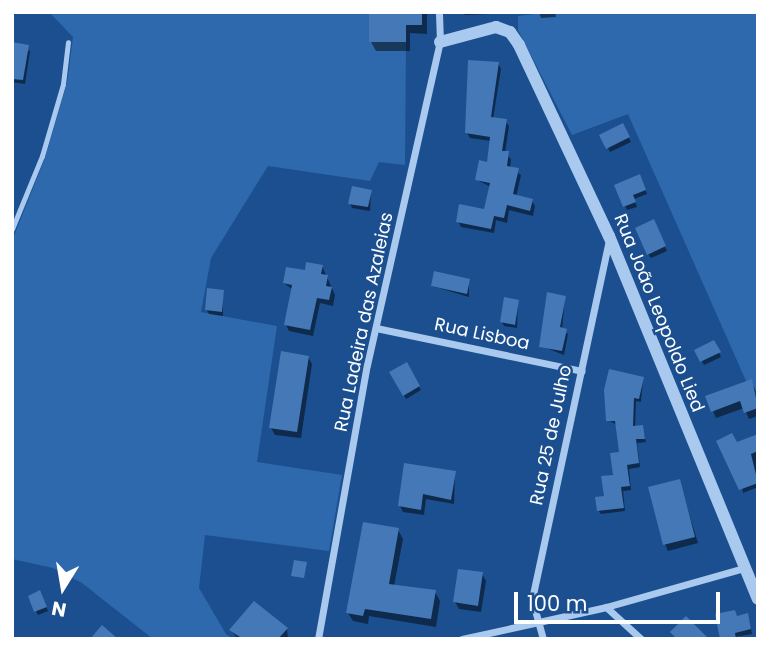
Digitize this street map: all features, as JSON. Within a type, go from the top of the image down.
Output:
[{"type":"street","name":"Rua Ladeira das Azaleias","points":[[318,639],[376,328],[440,42],[439,12]]},
{"type":"street","name":"Rua João Leopoldo Lied","points":[[440,42],[496,27],[510,32],[519,45],[609,236],[758,599]]},
{"type":"street","name":"Rua 25 de Julho","points":[[543,639],[531,599],[609,236]]},
{"type":"street","name":"Rua Lisboa","points":[[376,328],[582,371]]},
{"type":"street","points":[[462,639],[606,607],[744,568]]},
{"type":"street","points":[[606,607],[641,639]]},
{"type":"lane","points":[[12,229],[45,144],[63,84],[68,42]]},
{"type":"shaded area","points":[[49,12],[369,12],[369,42],[406,42],[405,165],[379,162],[370,181],[268,166],[211,258],[201,312],[277,326],[257,462],[342,475],[329,551],[205,535],[199,588],[226,634],[233,639],[153,639],[82,583],[53,568],[12,559],[12,241],[45,158],[67,83],[73,37]]},
{"type":"shaded area","points":[[551,12],[758,12],[758,408],[628,114],[572,135],[518,30],[518,16]]},
{"type":"building","points":[[369,12],[422,12],[422,25],[406,25],[406,42],[369,42]]},
{"type":"building","points":[[12,42],[29,45],[23,80],[12,79]]},
{"type":"building","points":[[468,60],[499,62],[491,117],[507,119],[502,151],[509,151],[507,166],[519,168],[513,194],[533,199],[530,211],[507,205],[504,218],[494,216],[491,229],[456,222],[459,204],[484,209],[490,183],[475,180],[479,160],[487,162],[490,137],[465,133]]},
{"type":"building","points":[[623,123],[630,137],[606,149],[599,135]]},
{"type":"building","points":[[640,174],[646,190],[633,195],[636,202],[623,207],[614,185]]},
{"type":"building","points":[[352,186],[372,190],[368,207],[348,204]]},
{"type":"building","points":[[654,219],[666,246],[647,255],[635,228]]},
{"type":"building","points":[[306,262],[323,265],[321,274],[328,275],[326,286],[332,287],[329,300],[317,298],[310,330],[284,325],[292,285],[283,283],[286,267],[305,270]]},
{"type":"building","points":[[434,271],[470,279],[467,294],[431,286]]},
{"type":"building","points":[[207,288],[224,290],[222,312],[205,310]]},
{"type":"building","points":[[547,292],[566,296],[560,327],[567,329],[562,351],[539,347]]},
{"type":"building","points":[[504,297],[519,300],[515,325],[500,322]]},
{"type":"building","points":[[714,340],[721,352],[700,362],[694,350]]},
{"type":"building","points":[[281,351],[309,356],[297,432],[269,428]]},
{"type":"building","points":[[407,362],[420,386],[403,396],[389,372]]},
{"type":"building","points":[[609,369],[644,377],[639,399],[634,398],[633,426],[643,425],[645,439],[636,439],[639,463],[627,465],[630,486],[621,487],[624,508],[597,511],[595,497],[604,496],[601,476],[613,475],[610,453],[619,452],[615,421],[606,421],[604,390]]},
{"type":"building","points":[[752,379],[758,408],[744,413],[740,401],[711,412],[705,396]]},
{"type":"building","points":[[732,433],[737,442],[758,434],[758,451],[751,454],[758,483],[739,490],[716,441]]},
{"type":"building","points":[[404,463],[456,471],[451,500],[423,494],[421,510],[398,506]]},
{"type":"building","points":[[680,479],[695,537],[663,545],[648,487]]},
{"type":"building","points":[[363,522],[399,528],[389,584],[436,590],[431,619],[365,609],[363,616],[346,613]]},
{"type":"building","points":[[294,560],[307,562],[304,578],[291,576]]},
{"type":"building","points":[[458,569],[483,572],[478,606],[453,602]]},
{"type":"building","points":[[40,590],[47,607],[34,612],[28,596]]},
{"type":"building","points":[[254,601],[288,628],[278,639],[243,639],[229,630]]},
{"type":"building","points":[[735,610],[737,616],[748,613],[751,629],[735,633],[736,639],[720,639],[715,614]]},
{"type":"building","points":[[686,616],[709,639],[677,639],[670,632]]},
{"type":"building","points":[[102,625],[118,639],[90,639]]}]
